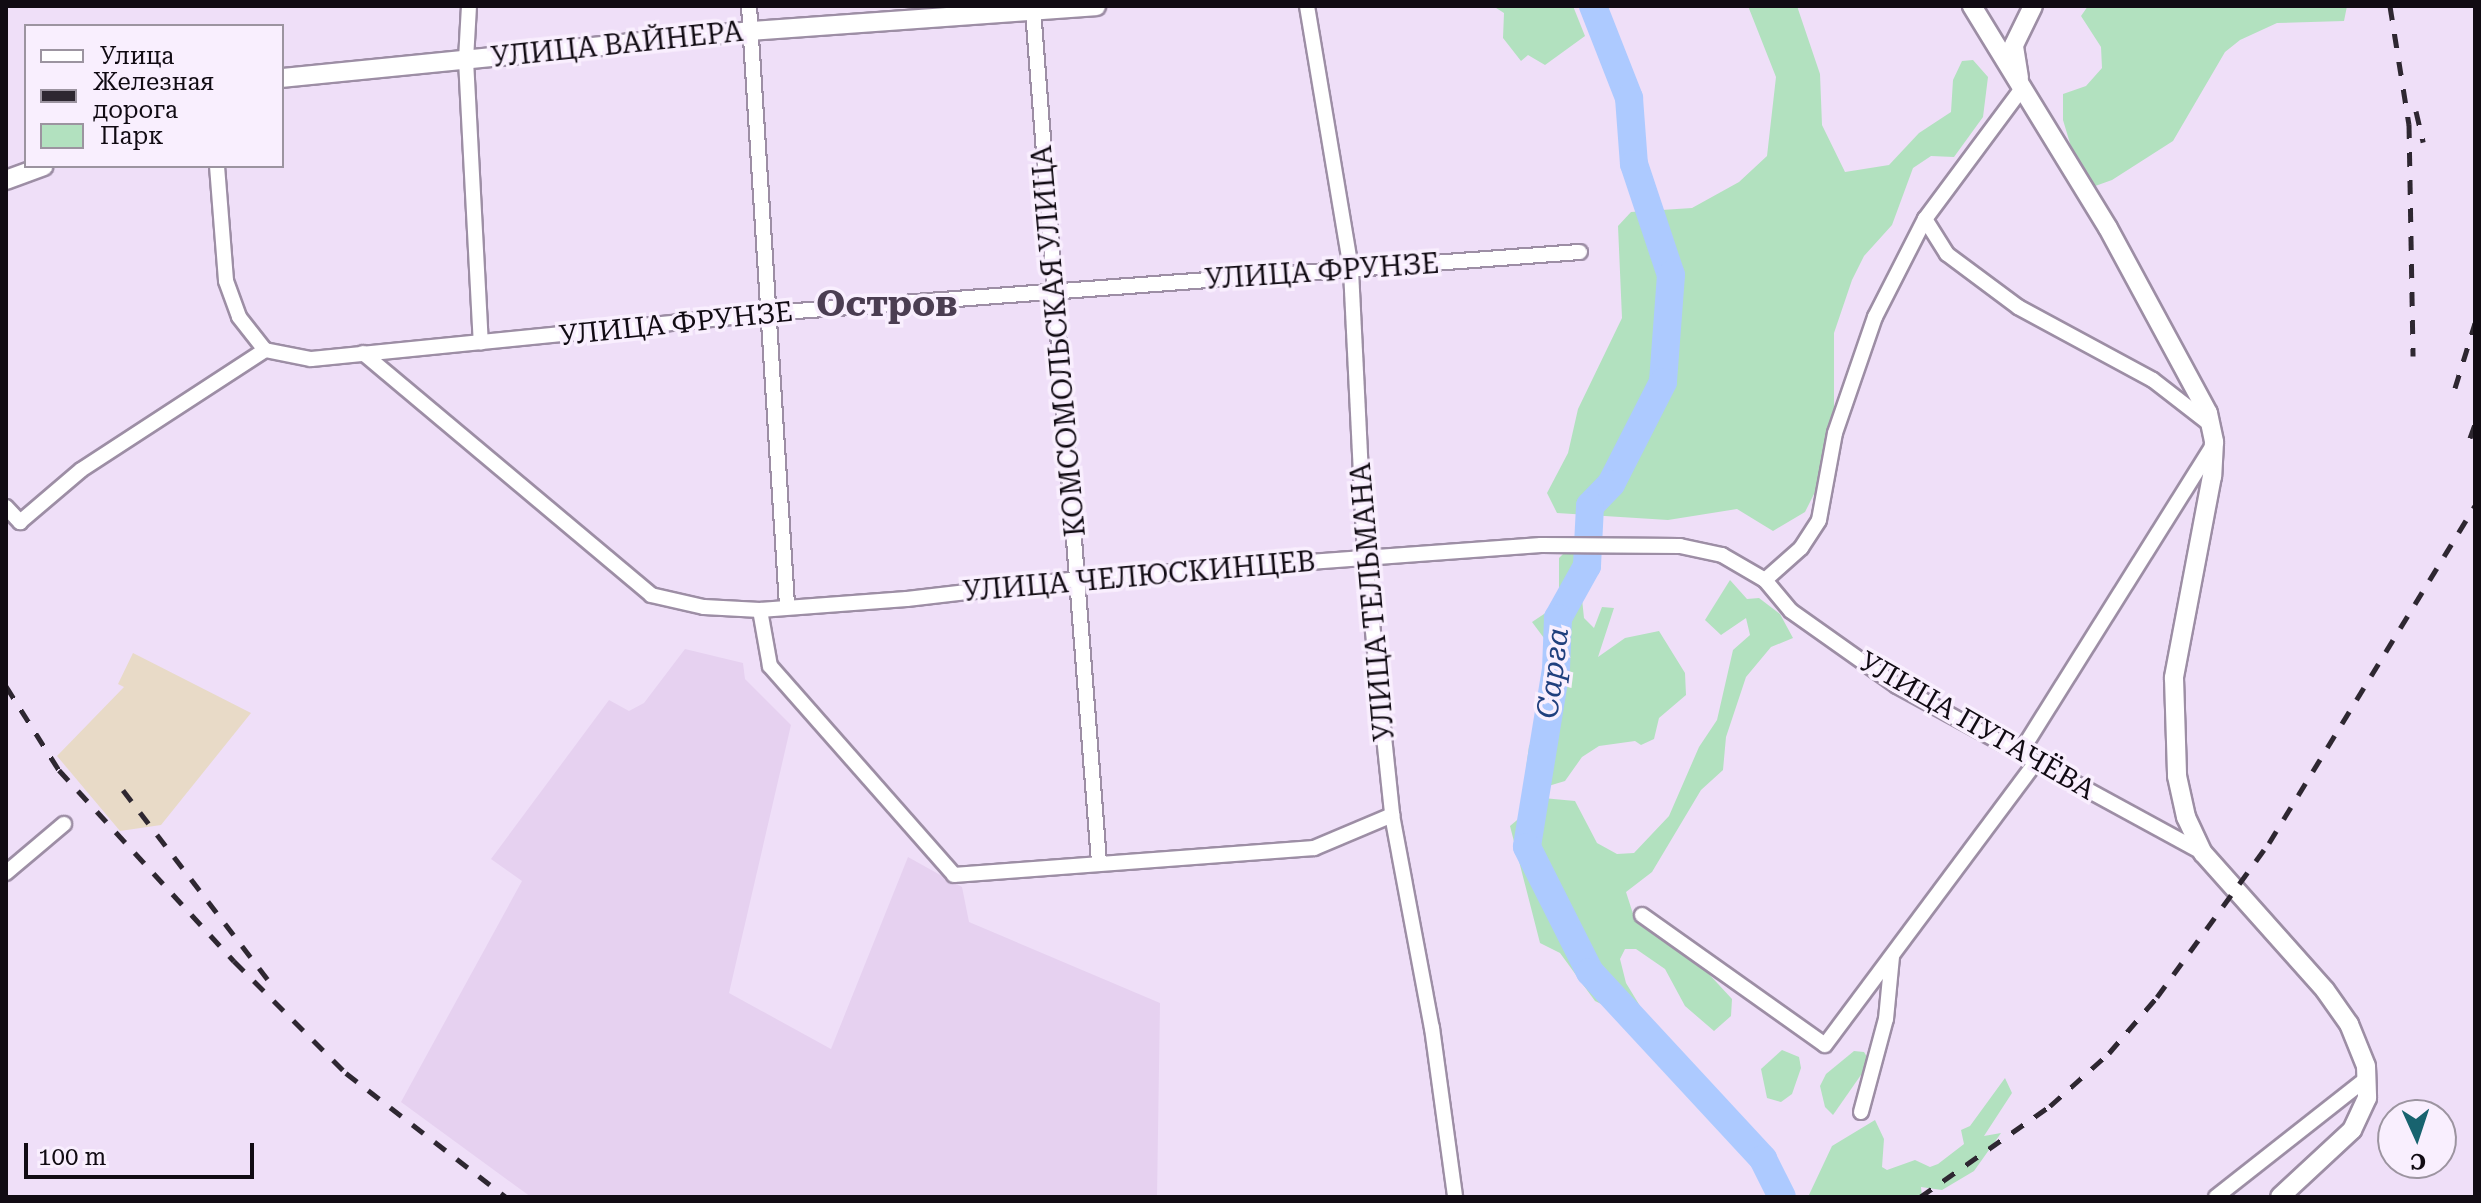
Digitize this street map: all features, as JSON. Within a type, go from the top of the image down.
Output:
[{"type":"street","points":[[469,6],[466,60],[481,343]]},
{"type":"street","points":[[749,6],[787,605]]},
{"type":"street","name":"УЛИЦА ВАЙНЕРА","points":[[284,78],[751,31],[1096,6]]},
{"type":"street","name":"УЛИЦА ТЕЛЬМАНА","points":[[1307,6],[1351,270],[1365,556],[1392,815],[1432,1028],[1455,1197]]},
{"type":"street","points":[[1972,6],[2020,91],[2108,228],[2212,434],[2174,678],[2177,776],[2186,817],[2203,853],[2325,990],[2349,1024],[2366,1079],[2367,1098],[2352,1130],[2286,1195]]},
{"type":"street","points":[[1765,580],[1801,548],[1819,520],[1835,433],[1875,317],[1925,219],[2020,91],[2014,45],[2033,6]]},
{"type":"street","name":"КОМСОМОЛЬСКАЯ УЛИЦА","points":[[1033,10],[1099,862]]},
{"type":"street","points":[[6,180],[39,168]]},
{"type":"street","points":[[6,507],[20,522],[81,470],[265,350],[239,317],[226,281],[217,168]]},
{"type":"street","points":[[1925,219],[1947,254],[2018,307],[2153,380],[2212,434]]},
{"type":"street","name":"УЛИЦА ФРУНЗЕ","points":[[265,350],[311,359],[770,313],[1580,252]]},
{"type":"street","name":"УЛИЦА ЧЕЛЮСКИНЦЕВ","points":[[363,353],[651,595],[704,607],[760,610],[787,605],[907,599],[1078,579],[1561,544],[1680,546],[1722,555],[1765,580]]},
{"type":"street","points":[[2020,753],[2212,434]]},
{"type":"street","name":"УЛИЦА ПУГАЧЁВА","points":[[1765,580],[1791,611],[1897,686],[2203,853]]},
{"type":"street","points":[[760,610],[770,666],[954,875],[1314,848],[1392,815]]},
{"type":"street","points":[[1642,915],[1825,1045],[2036,762]]},
{"type":"street","points":[[6,873],[64,824]]},
{"type":"street","points":[[1861,1112],[1886,1019],[1892,957]]},
{"type":"street","points":[[2216,1197],[2366,1079]]},
{"type":"shaded area","points":[[685,649],[743,663],[745,679],[791,725],[729,993],[831,1049],[908,857],[962,887],[969,922],[1160,1003],[1157,1197],[531,1197],[401,1102],[522,881],[491,859],[609,700],[629,711],[644,703]]},
{"type":"shaded area","points":[[133,653],[251,713],[161,825],[120,831],[57,756],[124,687],[118,684]]},
{"type":"green space","points":[[1493,6],[1573,6],[1585,36],[1545,65],[1528,55],[1521,61],[1503,38],[1504,13]]},
{"type":"green space","points":[[1748,6],[1797,6],[1820,74],[1822,125],[1845,172],[1889,165],[1919,133],[1951,112],[1953,80],[1962,61],[1973,60],[1988,77],[1983,117],[1954,157],[1931,156],[1913,168],[1892,225],[1864,256],[1852,280],[1834,333],[1834,415],[1818,486],[1805,512],[1773,531],[1737,509],[1668,520],[1557,513],[1547,493],[1568,453],[1578,409],[1622,318],[1618,226],[1631,212],[1692,208],[1739,182],[1767,156],[1776,77]]},
{"type":"green space","points":[[2088,6],[2347,6],[2344,21],[2277,23],[2240,40],[2225,52],[2173,141],[2112,180],[2084,190],[2063,120],[2063,94],[2086,86],[2102,68],[2101,47],[2081,16]]},
{"type":"green space","points":[[1564,553],[1578,554],[1587,566],[1580,580],[1584,618],[1594,628],[1602,607],[1614,608],[1598,657],[1625,638],[1659,631],[1685,673],[1686,695],[1659,718],[1654,739],[1641,745],[1635,741],[1599,746],[1582,757],[1565,781],[1535,790],[1526,769],[1529,746],[1547,719],[1543,694],[1547,682],[1561,677],[1561,661],[1532,622],[1553,608],[1559,592],[1559,558]]},
{"type":"green space","points":[[1730,580],[1747,599],[1759,598],[1780,614],[1793,638],[1771,647],[1746,677],[1726,737],[1723,770],[1701,790],[1652,872],[1626,892],[1635,920],[1707,972],[1732,999],[1731,1016],[1714,1031],[1685,1006],[1665,969],[1636,949],[1625,949],[1620,959],[1626,983],[1640,1006],[1628,1017],[1595,1001],[1560,953],[1540,943],[1510,826],[1543,798],[1575,801],[1597,843],[1617,854],[1634,853],[1669,816],[1699,747],[1717,720],[1733,650],[1750,635],[1746,618],[1721,635],[1705,620]]},
{"type":"green space","points":[[1782,1050],[1799,1057],[1801,1068],[1792,1094],[1781,1102],[1767,1098],[1761,1069]]},
{"type":"green space","points":[[1854,1051],[1864,1052],[1870,1062],[1833,1115],[1825,1107],[1820,1086],[1826,1074]]},
{"type":"green space","points":[[2005,1078],[2012,1093],[1984,1136],[2001,1133],[1974,1171],[1942,1190],[1921,1187],[1922,1197],[1808,1197],[1832,1146],[1875,1120],[1884,1139],[1882,1167],[1887,1170],[1915,1160],[1930,1167],[1938,1164],[1964,1144],[1961,1130],[1970,1126]]},
{"type":"waterway","name":"Сарга","points":[[1593,6],[1629,98],[1634,164],[1671,275],[1663,382],[1611,484],[1590,506],[1587,566],[1558,618],[1556,669],[1527,847],[1590,972],[1763,1159],[1782,1197]]},
{"type":"railway","points":[[2390,6],[2409,124],[2413,356]]},
{"type":"railway","points":[[2416,111],[2423,142]]},
{"type":"railway","points":[[2455,388],[2475,323]]},
{"type":"railway","points":[[2470,438],[2475,424]]},
{"type":"railway","points":[[1920,1197],[2050,1106],[2109,1053],[2157,997],[2269,843],[2475,506]]},
{"type":"railway","points":[[6,686],[59,770],[234,961],[346,1073],[506,1197]]},
{"type":"railway","points":[[123,790],[269,981]]},
{"type":"district","name":"Остров","points":[[887,305]]}]
